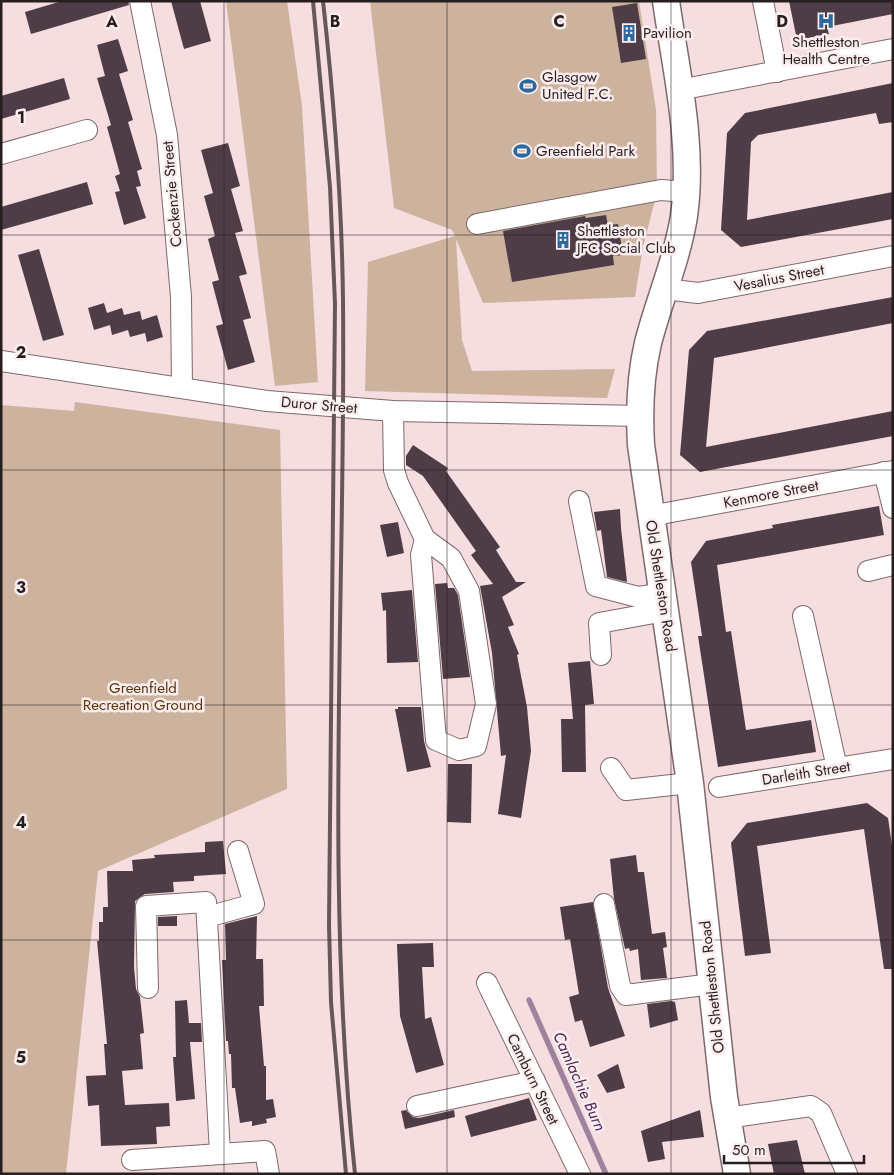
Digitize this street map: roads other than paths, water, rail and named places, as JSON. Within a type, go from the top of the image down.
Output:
[{"type":"main road","name":"Old Shettleston Road","points":[[666,1],[686,152],[686,192],[680,235],[644,366],[640,416],[650,516],[690,783],[727,1118],[737,1174]]},
{"type":"street","name":"Cockenzie Street","points":[[140,1],[167,136],[181,297],[182,388]]},
{"type":"street","points":[[763,1],[777,72]]},
{"type":"street","points":[[678,90],[893,49]]},
{"type":"street","points":[[1,154],[87,130]]},
{"type":"street","points":[[477,224],[661,190],[686,192]]},
{"type":"street","name":"Vesalius Street","points":[[665,289],[698,293],[893,256]]},
{"type":"street","name":"Duror Street","points":[[1,361],[267,401],[393,411],[640,416]]},
{"type":"street","points":[[393,411],[394,470],[425,539],[451,558],[469,591],[486,704],[476,746],[459,750],[436,740],[421,554],[425,539]]},
{"type":"street","points":[[888,472],[893,508]]},
{"type":"street","name":"Kenmore Street","points":[[650,516],[888,472]]},
{"type":"street","points":[[579,501],[596,586],[663,602]]},
{"type":"street","points":[[868,571],[893,565]]},
{"type":"street","points":[[601,656],[598,623],[663,602]]},
{"type":"street","points":[[803,616],[837,768]]},
{"type":"street","name":"Darleith Street","points":[[719,787],[893,759]]},
{"type":"street","points":[[610,768],[626,790],[690,783]]},
{"type":"street","points":[[207,917],[254,904],[238,851]]},
{"type":"street","points":[[148,988],[146,906],[206,902],[220,1153]]},
{"type":"street","points":[[604,904],[620,986],[626,995],[712,984]]},
{"type":"street","name":"Camburn Street","points":[[487,983],[580,1174]]},
{"type":"street","points":[[417,1106],[534,1081]]},
{"type":"street","points":[[727,1118],[811,1106],[816,1108],[821,1113],[847,1174]]},
{"type":"street","points":[[132,1160],[265,1151],[269,1174]]},
{"type":"waterway","name":"Camlachie Burn","points":[[529,1000],[606,1174]]},
{"type":"railway","points":[[313,1],[330,187],[335,304],[329,925],[331,1002],[346,1174]]},
{"type":"railway","points":[[323,1],[331,76],[341,226],[343,410],[338,847],[340,956],[355,1174]]},
{"type":"place","name":"Shettleston Health Centre","points":[[826,21]]},
{"type":"place","name":"Pavilion","points":[[629,33]]},
{"type":"place","name":"Glasgow United F.C.","points":[[528,86]]},
{"type":"place","name":"Greenfield Park","points":[[522,151]]},
{"type":"place","name":"Shettleston JFC Social Club","points":[[563,240]]},
{"type":"park label","name":"Greenfield Recreation Ground","points":[[143,696]]}]
